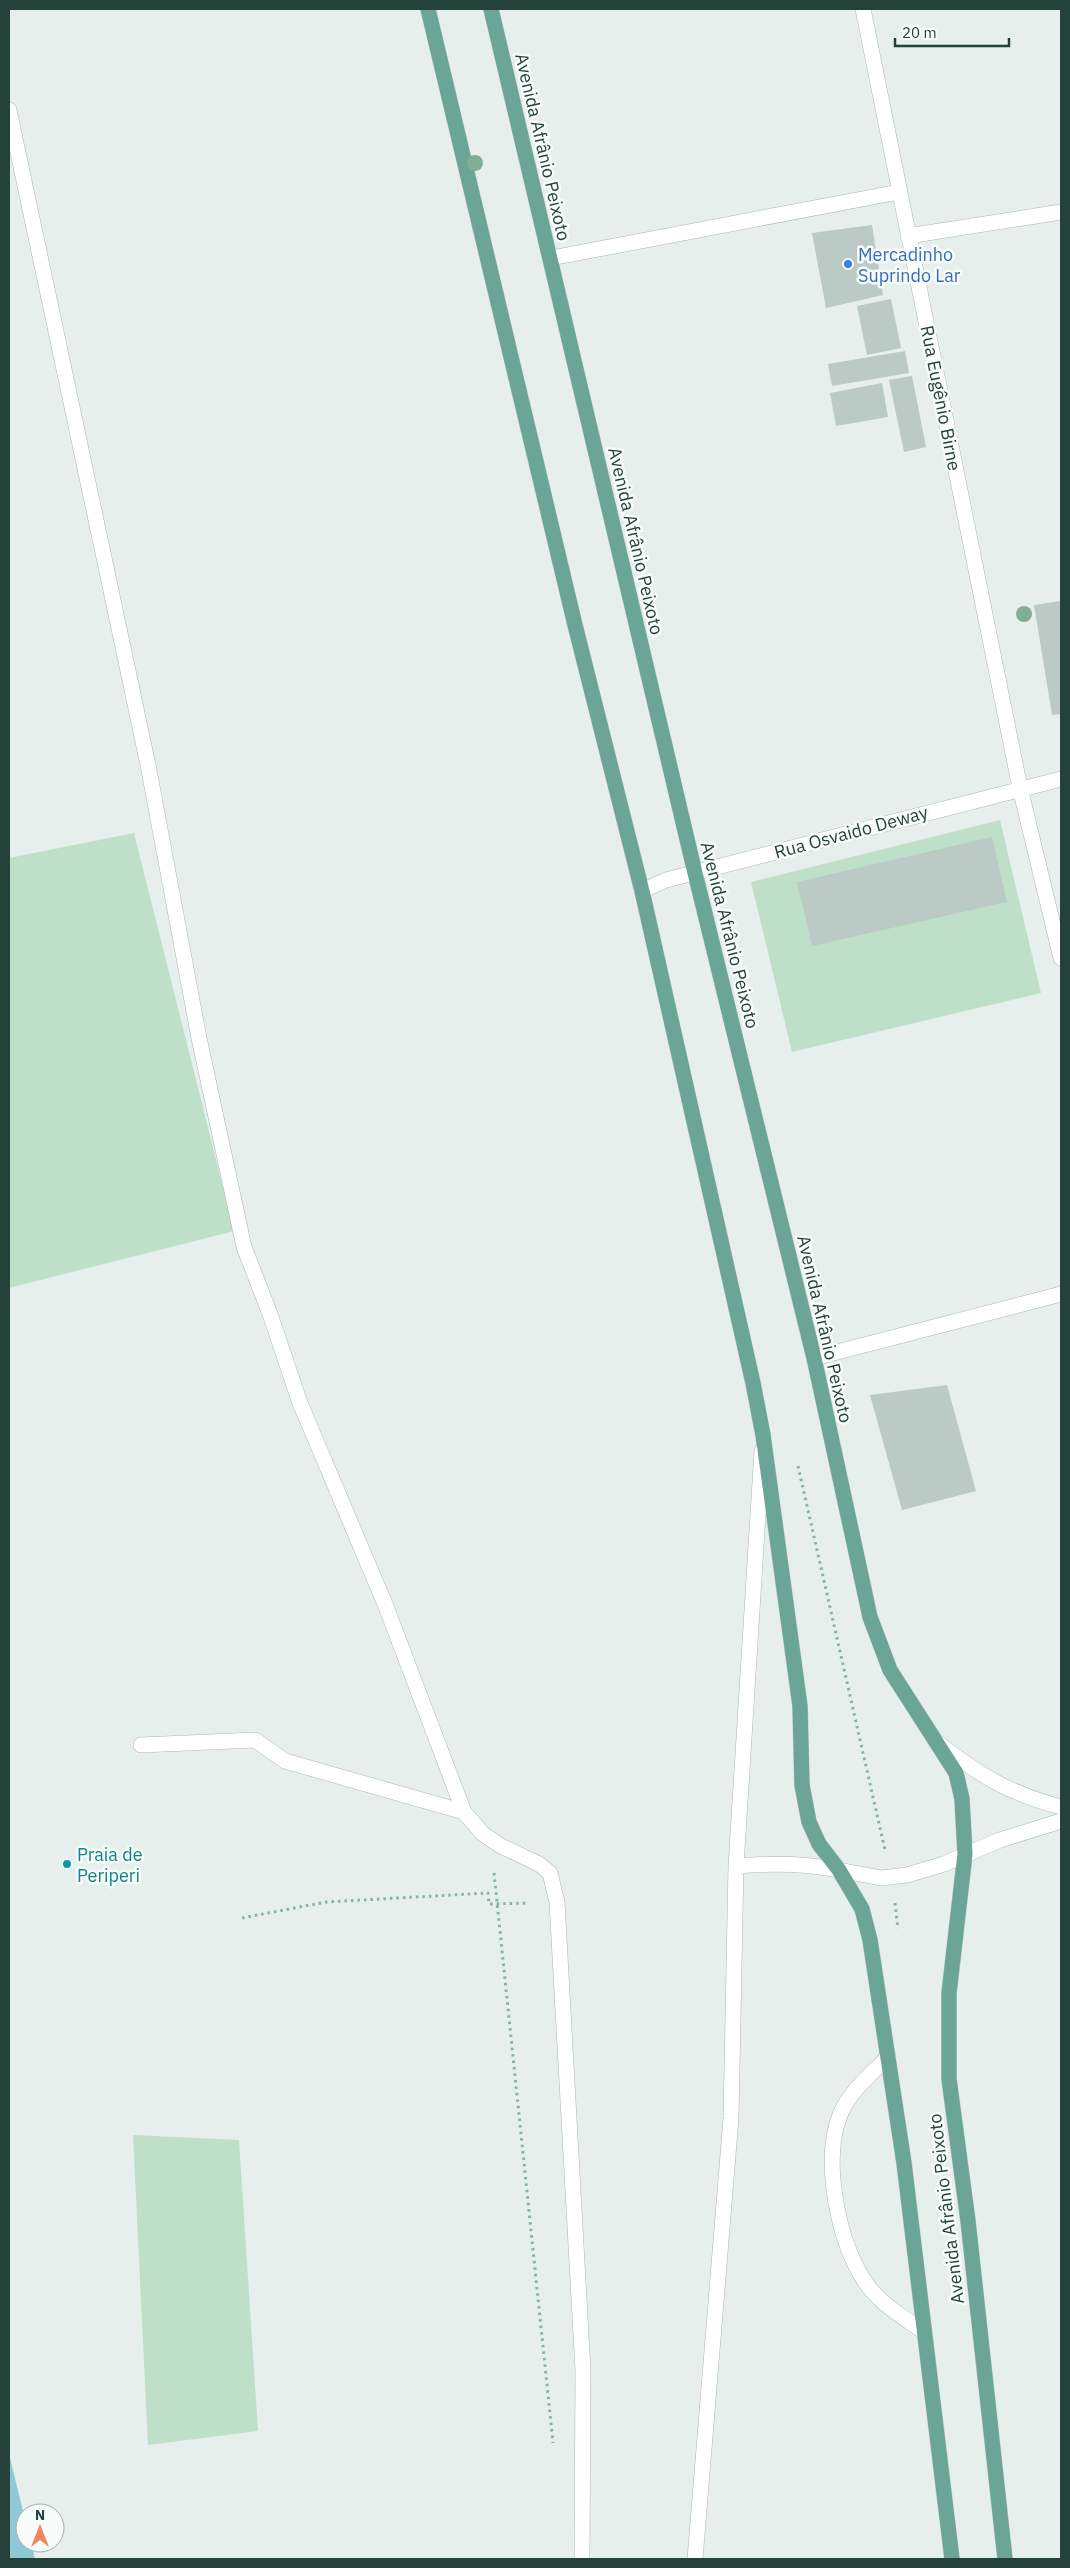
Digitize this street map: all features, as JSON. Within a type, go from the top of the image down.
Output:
[{"type":"main road","name":"Avenida Afrânio Peixoto","points":[[428,9],[575,625],[642,891],[762,1435],[800,1706],[804,1794],[809,1822],[819,1844],[839,1870],[862,1909],[878,1982],[952,2559]]},
{"type":"main road","name":"Avenida Afrânio Peixoto","points":[[491,9],[695,873],[814,1358],[870,1617],[890,1670],[956,1773],[962,1798],[965,1854],[949,1993],[949,2079],[968,2221],[1005,2559]]},
{"type":"street","name":"Rua Eugênio Birne","points":[[863,9],[1020,788],[1061,958]]},
{"type":"street","points":[[9,110],[148,765],[199,1038],[244,1247],[270,1314],[300,1403],[385,1604],[464,1812],[488,1838],[540,1864],[550,1873],[557,1902],[583,2371],[582,2559]]},
{"type":"street","points":[[550,258],[899,192]]},
{"type":"street","points":[[908,236],[1061,212]]},
{"type":"street","name":"Rua Osvaido Deway","points":[[642,891],[666,880],[1061,779]]},
{"type":"street","points":[[814,1358],[1061,1294]]},
{"type":"street","points":[[695,2559],[731,2118],[736,1866],[762,1435]]},
{"type":"street","points":[[141,1744],[255,1740],[285,1761],[464,1812]]},
{"type":"street","points":[[938,1743],[976,1772],[1002,1787],[1061,1807]]},
{"type":"street","points":[[736,1866],[784,1863],[809,1864],[861,1875],[891,1878],[935,1867],[1000,1840],[1061,1821]]},
{"type":"street","points":[[888,2057],[853,2092],[840,2114],[833,2142],[838,2214],[847,2248],[864,2282],[888,2307],[924,2332]]},
{"type":"path","points":[[488,1838],[498,1903],[553,2446]]},
{"type":"path","points":[[242,1918],[326,1902],[458,1893],[488,1893],[489,1904],[557,1902]]},
{"type":"green space","points":[[1000,820],[1041,993],[792,1052],[751,882]]},
{"type":"green space","points":[[134,833],[234,1231],[9,1288],[9,858]]},
{"type":"green space","points":[[133,2135],[239,2140],[258,2431],[148,2445]]},
{"type":"water","points":[[9,2454],[21,2503],[15,2503],[15,2553],[34,2553],[35,2559],[9,2559]]},
{"type":"building","name":"Mercadinho Suprindo Lar","points":[[872,225],[883,295],[826,308],[812,233]]},
{"type":"building","points":[[891,299],[901,348],[867,355],[857,306]]},
{"type":"building","points":[[905,351],[909,373],[832,386],[828,364]]},
{"type":"building","points":[[912,376],[926,447],[904,452],[889,380]]},
{"type":"building","points":[[882,383],[888,417],[836,426],[830,393]]},
{"type":"building","points":[[1061,601],[1061,714],[1052,715],[1034,605]]},
{"type":"building","points":[[992,837],[1007,902],[812,946],[797,882]]},
{"type":"building","points":[[947,1385],[976,1491],[902,1510],[870,1395]]},
{"type":"place","name":"Mercadinho Suprindo Lar","points":[[848,264]]},
{"type":"place","name":"Praia de Periperi","points":[[67,1864]]}]
